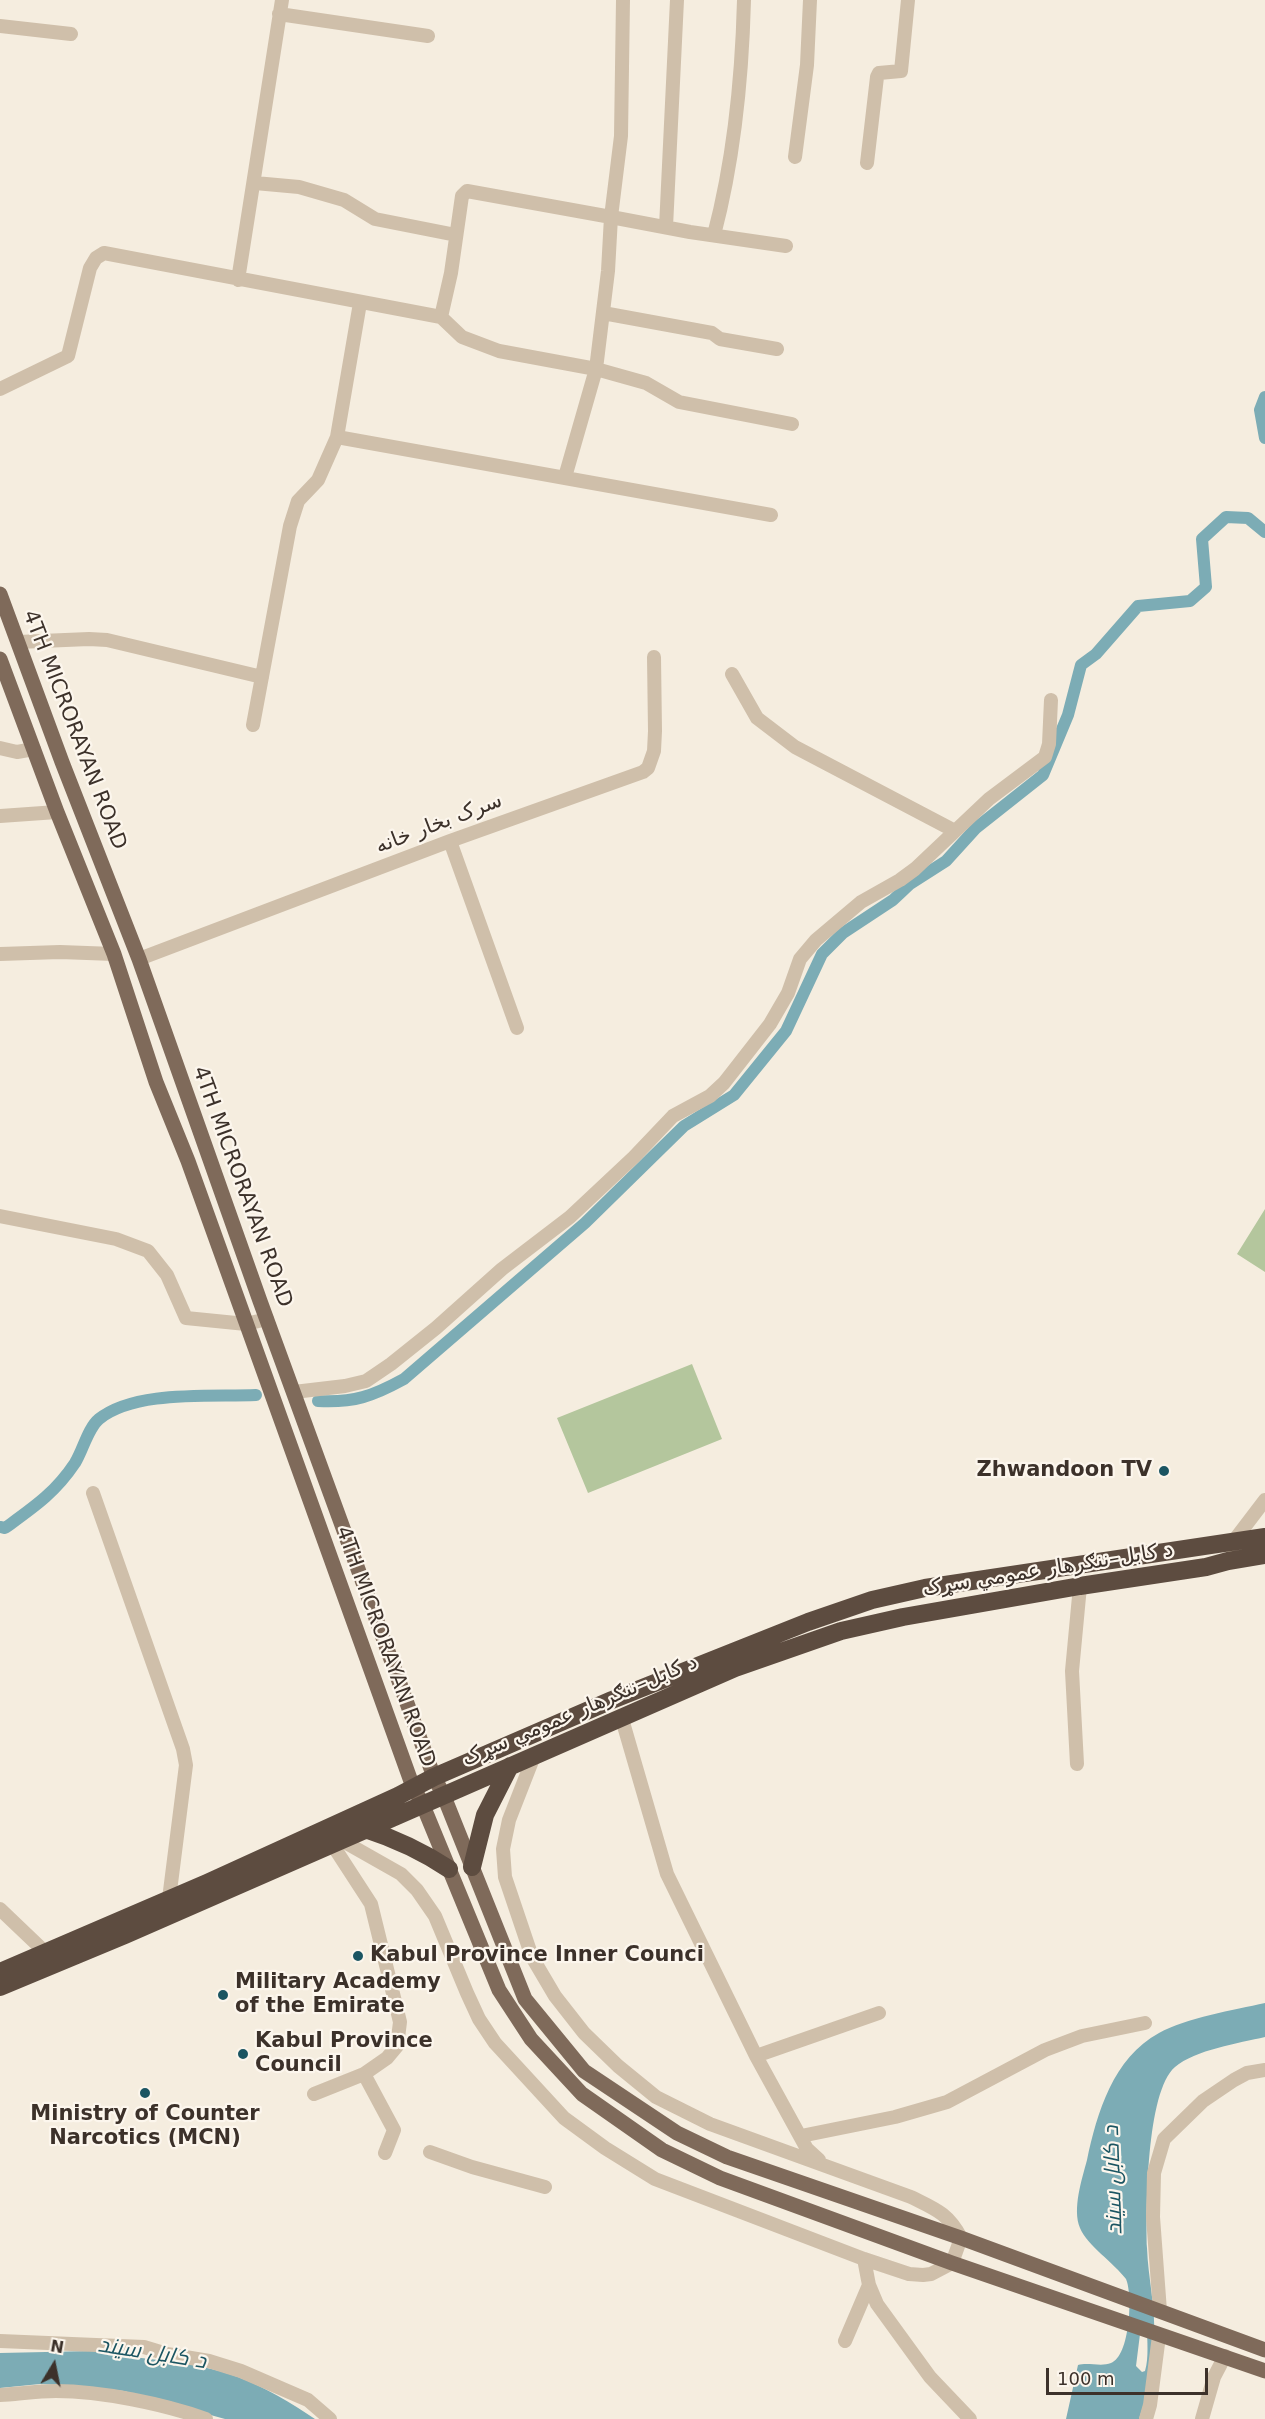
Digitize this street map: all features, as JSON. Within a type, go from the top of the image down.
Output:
[{"type":"highway","points":[[0,1972],[169,1899],[398,1796],[434,1777],[612,1700],[757,1641],[872,1600],[926,1588],[1265,1537]]},
{"type":"highway","name":"د کابل–ننګرهار عمومي سړک","points":[[0,1987],[735,1668],[841,1631],[969,1605],[1206,1567],[1265,1555]]},
{"type":"highway","points":[[472,1867],[485,1815],[510,1766]]},
{"type":"highway","points":[[365,1829],[393,1838],[421,1851],[450,1869]]},
{"type":"main road","name":"4TH MICRORAYAN ROAD","points":[[0,594],[140,959],[267,1319],[434,1777],[443,1794],[525,2000],[584,2071],[677,2133],[727,2157],[961,2238],[1265,2350]]},
{"type":"main road","points":[[1,662],[20,649]]},
{"type":"main road","name":"4TH MICRORAYAN ROAD","points":[[1,662],[57,812],[114,954],[156,1082],[188,1161],[413,1787],[422,1803],[500,1990],[531,2039],[582,2094],[662,2150],[720,2178],[952,2263],[1265,2371]]},
{"type":"street","points":[[238,280],[282,0]]},
{"type":"street","points":[[566,477],[596,369],[603,313],[621,136],[623,0]]},
{"type":"street","points":[[666,227],[677,0]]},
{"type":"street","points":[[714,236],[729,167],[737,101],[744,0]]},
{"type":"street","points":[[795,157],[807,65],[810,0]]},
{"type":"street","points":[[867,163],[877,77],[879,73],[901,71],[908,0]]},
{"type":"street","points":[[279,14],[428,36]]},
{"type":"street","points":[[0,26],[70,34]]},
{"type":"street","points":[[255,183],[298,187],[344,200],[375,219],[456,235]]},
{"type":"street","points":[[441,317],[451,273],[462,196],[467,191],[714,236],[786,246]]},
{"type":"street","points":[[0,389],[68,357],[90,268],[96,258],[104,253],[441,317],[462,337],[499,351],[596,369],[646,383],[679,402],[792,424]]},
{"type":"street","points":[[253,725],[290,525],[298,501],[318,480],[337,437],[360,303]]},
{"type":"street","points":[[603,313],[712,333],[720,339],[777,349]]},
{"type":"street","points":[[337,437],[771,515]]},
{"type":"street","points":[[20,649],[89,639],[107,640],[262,677]]},
{"type":"street","name":"سرک بخار خانه","points":[[140,959],[648,768],[654,751],[654,657]]},
{"type":"street","points":[[732,674],[757,718],[795,747],[953,830]]},
{"type":"street","points":[[294,1392],[366,1381],[427,1335],[502,1269],[570,1217],[634,1157],[673,1116],[710,1096],[724,1083],[770,1024],[788,993],[801,960],[816,940],[861,902],[900,880],[989,799],[1045,757],[1049,744],[1051,700]]},
{"type":"street","points":[[0,748],[17,752],[34,749]]},
{"type":"street","points":[[0,816],[57,812]]},
{"type":"street","points":[[450,842],[517,1028]]},
{"type":"street","points":[[0,954],[60,952],[114,954]]},
{"type":"street","points":[[0,1215],[116,1239],[148,1251],[167,1275],[186,1318],[246,1324],[267,1319]]},
{"type":"street","points":[[93,1492],[183,1749],[186,1766],[169,1899]]},
{"type":"street","points":[[1228,1561],[1233,1542],[1265,1500]]},
{"type":"street","points":[[1077,1764],[1072,1671],[1080,1586]]},
{"type":"street","points":[[622,1719],[667,1874],[756,2056],[807,2149],[826,2166]]},
{"type":"street","points":[[336,1842],[401,1874],[417,1890],[435,1916],[479,2019],[495,2043],[564,2118],[605,2148],[655,2179],[909,2274],[931,2274],[952,2263],[961,2238],[954,2224],[942,2212],[911,2198],[710,2124],[656,2097],[618,2066],[584,2033],[555,1996],[532,1957],[505,1877],[503,1849],[509,1820],[534,1756]]},
{"type":"street","points":[[314,2094],[364,2074],[387,2058],[397,2046],[400,2022],[371,1904],[336,1842]]},
{"type":"street","points":[[0,1909],[45,1952]]},
{"type":"street","points":[[756,2056],[879,2013]]},
{"type":"street","points":[[801,2136],[895,2117],[947,2102],[1045,2050],[1082,2036],[1145,2024]]},
{"type":"street","points":[[1159,2310],[1153,2217],[1154,2173],[1164,2139],[1203,2101],[1247,2073],[1265,2070]]},
{"type":"street","points":[[364,2074],[394,2130],[385,2153]]},
{"type":"street","points":[[430,2152],[472,2167],[545,2187]]},
{"type":"street","points":[[864,2259],[869,2285],[877,2304],[930,2377],[970,2419]]},
{"type":"street","points":[[845,2341],[869,2285]]},
{"type":"street","points":[[1146,2419],[1158,2335]]},
{"type":"street","points":[[0,2341],[144,2347],[167,2354],[208,2361],[241,2371],[308,2400],[330,2419]]},
{"type":"street","points":[[1202,2419],[1214,2378],[1225,2356]]},
{"type":"street","points":[[0,2395],[56,2391],[118,2397],[206,2419]]},
{"type":"green space","points":[[1265,1209],[1265,1272],[1237,1254]]},
{"type":"green space","points":[[692,1364],[722,1439],[588,1493],[557,1418]]},
{"type":"water","name":"د کابل سيند","points":[[1265,2003],[1265,2037],[1218,2048],[1184,2061],[1175,2067],[1165,2080],[1158,2100],[1150,2152],[1147,2207],[1148,2259],[1154,2316],[1153,2349],[1147,2389],[1139,2419],[1066,2419],[1078,2365],[1111,2363],[1122,2349],[1128,2324],[1129,2298],[1126,2279],[1083,2234],[1077,2212],[1091,2142],[1110,2088],[1130,2057],[1159,2033],[1196,2019]],"holes":[[[1141,2326],[1147,2327],[1147,2360],[1145,2371],[1142,2372],[1136,2366]]]},
{"type":"water","points":[[92,2351],[220,2371],[268,2390],[315,2419],[225,2419],[124,2391],[80,2386],[40,2384],[0,2388],[0,2353]]},
{"type":"waterway","points":[[1265,397],[1260,410],[1265,438]]},
{"type":"waterway","points":[[318,1401],[342,1401],[363,1397],[404,1379],[585,1223],[684,1126],[734,1095],[786,1031],[822,954],[843,933],[946,861],[976,828],[1043,775],[1068,715],[1081,665],[1096,654],[1138,606],[1190,601],[1206,587],[1202,539],[1226,517],[1248,518],[1265,532]]},
{"type":"waterway","points":[[0,1527],[5,1528],[52,1491],[75,1463],[95,1423],[114,1410],[152,1399],[256,1395]]},
{"type":"place","name":"Zhwandoon TV","points":[[1164,1471]]},
{"type":"place","name":"Kabul Province Inner Counci","points":[[358,1956]]},
{"type":"place","name":"Military Academy of the Emirate","points":[[223,1995]]},
{"type":"place","name":"Kabul Province Council","points":[[243,2054]]},
{"type":"place","name":"Ministry of Counter Narcotics (MCN)","points":[[145,2093]]}]
